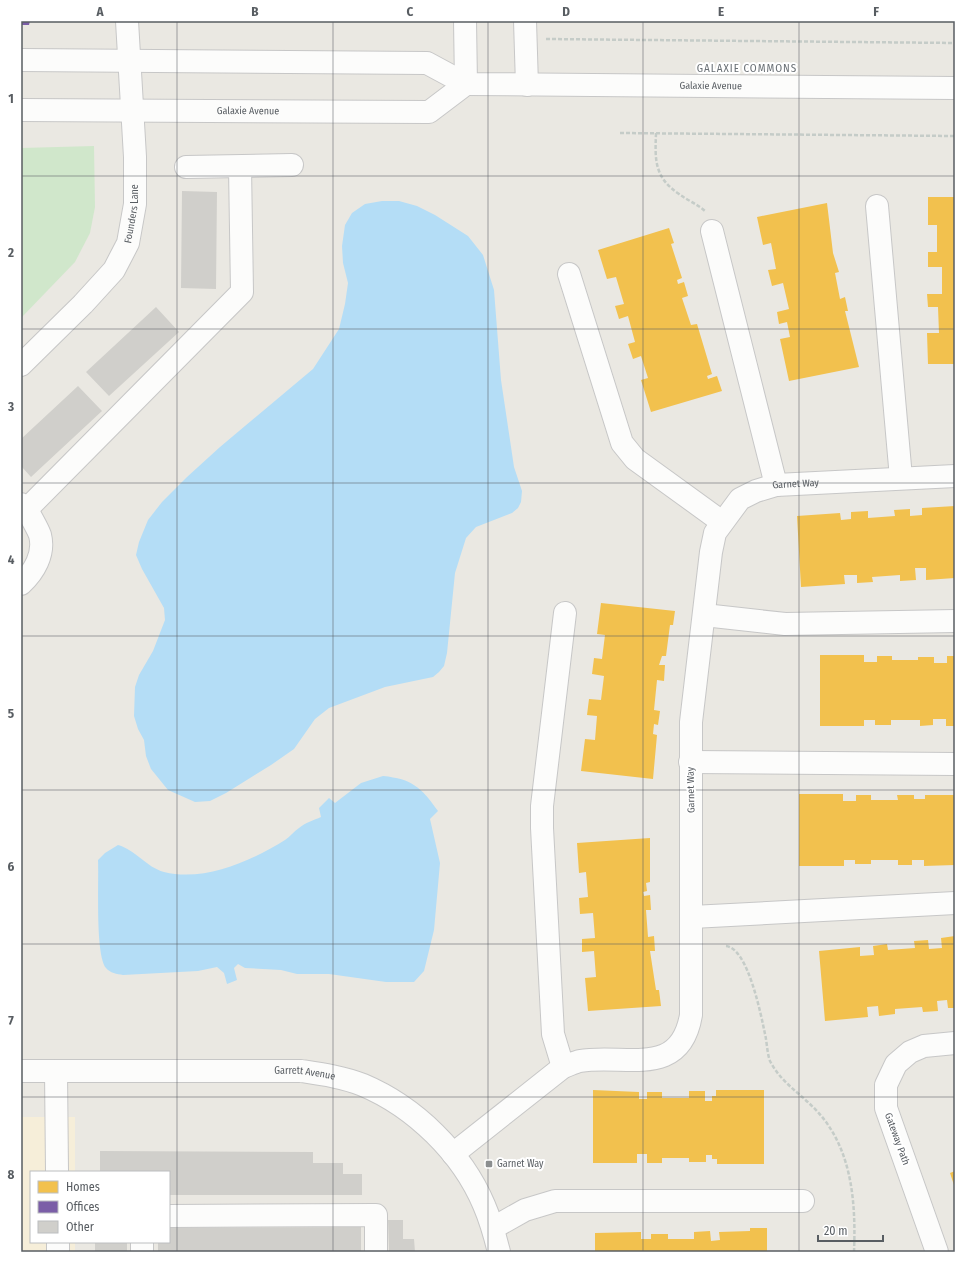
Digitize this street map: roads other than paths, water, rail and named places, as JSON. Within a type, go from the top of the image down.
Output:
[{"type":"street","name":"Founders Lane","points":[[21,365],[83,304],[114,270],[128,243],[135,204],[135,157],[128,62],[127,21]]},
{"type":"street","points":[[465,21],[466,84]]},
{"type":"street","points":[[525,29],[527,85]]},
{"type":"street","name":"Galaxie Avenue","points":[[21,60],[128,62],[427,63],[466,84],[955,88]]},
{"type":"street","name":"Galaxie Avenue","points":[[21,110],[131,109],[429,112],[466,84]]},
{"type":"street","points":[[186,167],[292,165]]},
{"type":"street","points":[[21,584],[32,573],[39,559],[40,536],[24,507],[242,292],[240,167]]},
{"type":"street","points":[[877,206],[901,478]]},
{"type":"street","points":[[712,231],[776,485]]},
{"type":"street","points":[[569,274],[622,443],[635,459],[722,522]]},
{"type":"street","name":"Garnet Way","points":[[453,1154],[563,1067],[580,1061],[645,1060],[661,1057],[674,1050],[689,1028],[691,1016],[692,917],[690,762],[691,722],[711,552],[715,533],[722,522],[740,499],[756,490],[776,485],[955,476]]},
{"type":"street","points":[[563,1067],[553,1034],[542,806],[565,614]]},
{"type":"street","points":[[704,615],[785,624],[955,621]]},
{"type":"street","points":[[690,762],[955,764]]},
{"type":"street","points":[[692,917],[955,903]]},
{"type":"street","name":"Gateway Path","points":[[937,1252],[886,1108],[886,1085],[896,1064],[910,1052],[924,1046],[955,1043]]},
{"type":"street","name":"Garrett Avenue","points":[[21,1071],[300,1071],[363,1085],[401,1106],[433,1132],[453,1154],[476,1190],[493,1228],[499,1252]]},
{"type":"street","points":[[56,1071],[57,1171]]},
{"type":"street","points":[[493,1228],[525,1210],[555,1201],[803,1201]]},
{"type":"street","points":[[170,1216],[376,1215],[376,1252]]},
{"type":"water","points":[[382,201],[399,201],[417,206],[435,215],[468,236],[483,255],[494,290],[501,380],[514,467],[522,491],[521,502],[518,508],[512,513],[476,527],[466,538],[455,573],[447,653],[444,666],[439,672],[433,677],[385,687],[329,708],[315,719],[294,749],[226,793],[210,801],[195,802],[168,790],[151,769],[146,756],[144,740],[138,729],[134,716],[135,687],[139,675],[153,651],[165,620],[164,608],[142,569],[136,555],[139,542],[148,520],[162,502],[187,477],[220,447],[313,369],[339,329],[345,304],[348,283],[343,263],[342,246],[345,225],[352,213],[365,204]]},
{"type":"water","points":[[383,776],[393,777],[409,782],[421,790],[438,811],[430,819],[440,863],[434,930],[424,971],[414,982],[386,982],[329,974],[297,974],[281,970],[245,968],[238,964],[234,968],[237,980],[227,984],[224,973],[217,967],[198,971],[123,975],[116,974],[106,968],[100,948],[98,900],[98,860],[105,853],[118,845],[124,847],[158,870],[180,874],[211,872],[227,868],[272,848],[287,839],[301,826],[321,817],[319,808],[329,798],[335,803],[361,783]]},
{"type":"place","name":"Garnet Way","points":[[489,1164]]},
{"type":"district","name":"GALAXIE COMMONS","points":[[747,68]]}]
